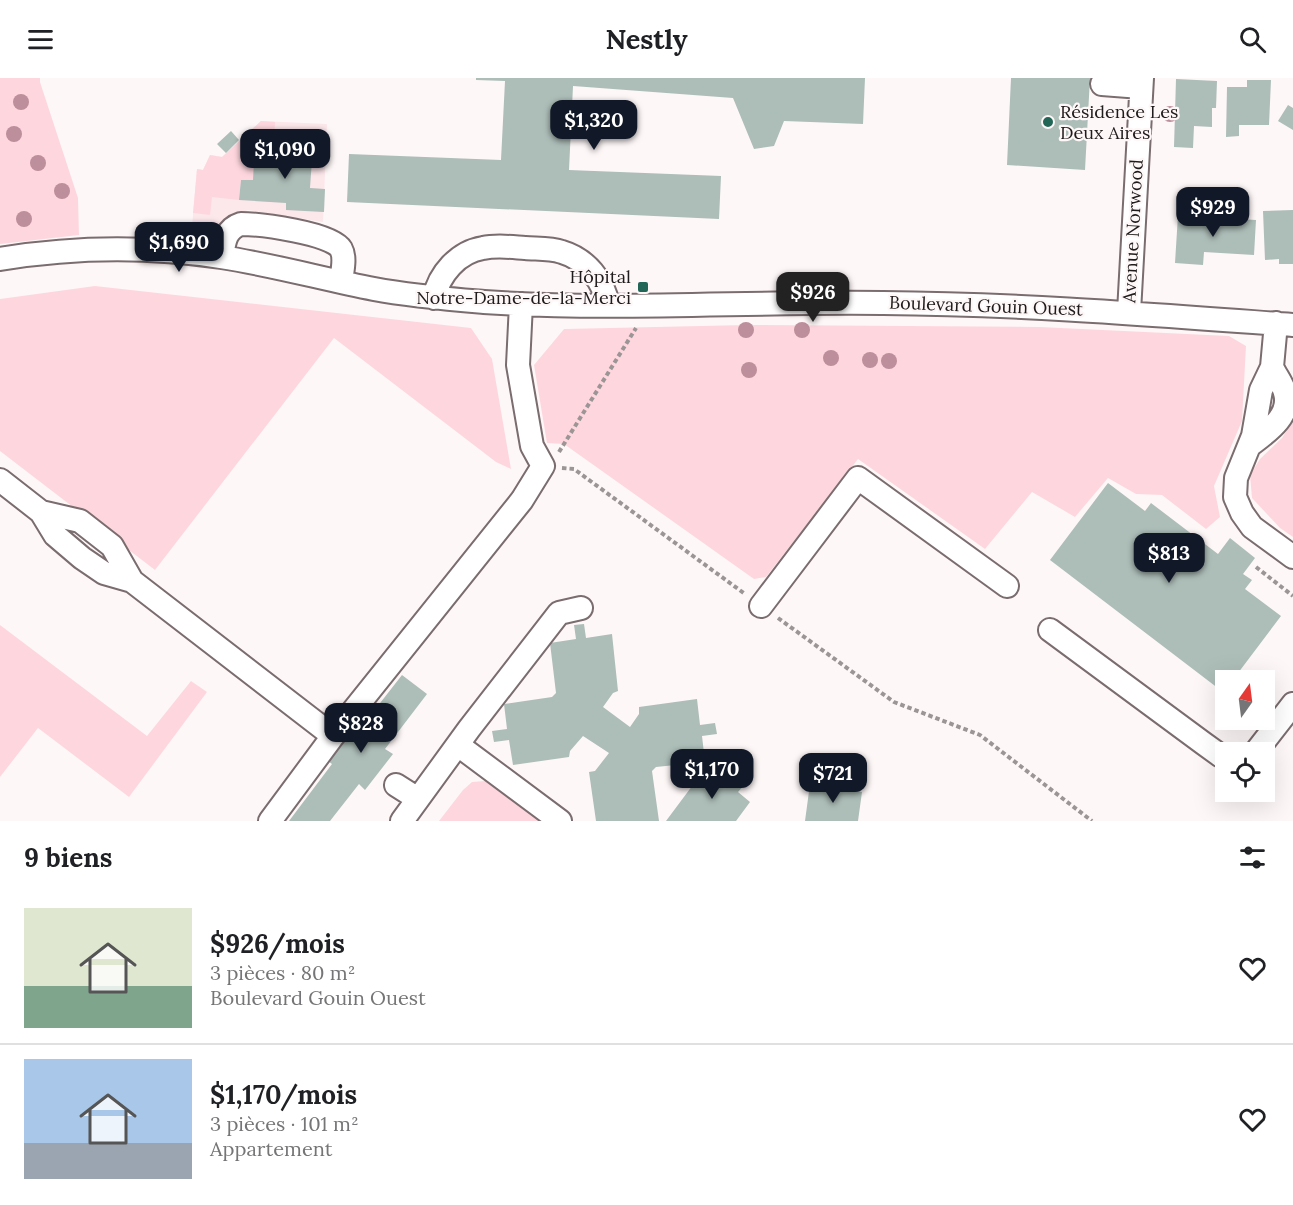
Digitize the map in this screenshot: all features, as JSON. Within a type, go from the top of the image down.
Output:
[{"type":"street","points":[[1102,84],[1142,82]]},
{"type":"street","name":"Avenue Norwood","points":[[1129,312],[1142,82]]},
{"type":"street","points":[[222,257],[224,241],[228,233],[240,224],[315,235],[330,240],[341,249],[344,261],[341,282]]},
{"type":"street","points":[[434,297],[439,280],[456,261],[481,248],[501,246],[565,252],[599,279],[608,305]]},
{"type":"street","name":"Boulevard Gouin Ouest","points":[[0,259],[66,251],[123,249],[222,257],[341,282],[434,297],[521,304],[986,305],[1129,312],[1284,324]]},
{"type":"street","points":[[270,821],[333,736],[522,500],[543,465],[532,446],[518,365],[521,304]]},
{"type":"street","points":[[1284,324],[1272,368],[1285,392],[1283,411],[1276,423],[1249,446],[1236,478],[1235,496],[1242,513],[1252,527],[1293,557]]},
{"type":"street","points":[[761,606],[858,478],[1006,586]]},
{"type":"street","points":[[0,480],[41,512],[55,535],[82,558],[104,573],[132,581],[333,736]]},
{"type":"street","points":[[402,821],[469,729],[559,613],[581,608]]},
{"type":"street","points":[[1050,630],[1215,752]]},
{"type":"street","points":[[1264,742],[1293,704]]},
{"type":"street","points":[[458,745],[560,821]]},
{"type":"street","points":[[396,784],[418,799]]},
{"type":"path","points":[[543,465],[557,456],[640,322]]},
{"type":"path","points":[[543,465],[574,470],[894,702],[980,735],[1092,821]]},
{"type":"path","points":[[1256,567],[1293,596]]},
{"type":"shaded area","points":[[0,78],[40,78],[78,198],[79,235],[0,244]]},
{"type":"shaded area","points":[[261,121],[327,124],[323,222],[248,210],[228,219],[205,240],[191,238],[197,169],[203,170],[210,155],[222,157]]},
{"type":"shaded area","points":[[261,121],[275,122],[273,159],[254,158],[253,180],[241,180],[239,200],[212,197],[210,215],[193,213],[197,169],[203,170],[210,155],[222,157]]},
{"type":"shaded area","points":[[95,286],[471,328],[492,359],[511,469],[496,462],[334,338],[155,570],[0,451],[0,299]]},
{"type":"shaded area","points":[[746,325],[1040,327],[1229,336],[1246,346],[1242,421],[1214,486],[1220,517],[1206,529],[1162,495],[1136,494],[1108,478],[1075,517],[1032,492],[985,549],[858,459],[766,577],[754,579],[564,444],[547,443],[534,365],[564,329]]},
{"type":"shaded area","points":[[1293,421],[1293,537],[1280,528],[1252,498],[1250,475],[1260,459],[1282,438]]},
{"type":"shaded area","points":[[0,625],[147,736],[191,681],[207,692],[129,797],[38,728],[0,777]]},
{"type":"shaded area","points":[[485,781],[540,821],[439,821],[472,782]]},
{"type":"building","points":[[476,78],[865,78],[863,124],[784,121],[774,146],[754,149],[733,98],[573,86],[569,170],[721,176],[719,219],[347,202],[349,154],[501,160],[505,81],[476,80]]},
{"type":"building","name":"Résidence Les Deux Aires","points":[[1011,78],[1090,78],[1085,170],[1007,165]]},
{"type":"building","points":[[1176,79],[1217,81],[1216,108],[1212,108],[1212,127],[1194,126],[1193,148],[1174,147]]},
{"type":"building","points":[[1247,80],[1271,80],[1269,125],[1239,125],[1239,136],[1226,137],[1227,87],[1247,87]]},
{"type":"building","points":[[1288,105],[1293,108],[1293,130],[1278,121]]},
{"type":"building","points":[[231,131],[239,140],[226,153],[217,144]]},
{"type":"building","points":[[274,143],[313,145],[310,188],[325,189],[324,212],[286,210],[286,203],[239,200],[241,180],[253,180],[254,158],[273,159]]},
{"type":"building","points":[[1293,210],[1293,264],[1279,264],[1279,259],[1265,260],[1263,211]]},
{"type":"building","points":[[1178,215],[1256,220],[1254,255],[1204,252],[1203,265],[1175,263]]},
{"type":"building","points":[[1108,483],[1145,511],[1151,503],[1218,554],[1230,538],[1255,558],[1243,574],[1252,580],[1245,589],[1281,616],[1240,670],[1215,670],[1215,686],[1050,560]]},
{"type":"building","points":[[584,624],[586,638],[612,634],[618,691],[613,693],[603,707],[630,727],[639,714],[639,707],[697,699],[700,725],[715,723],[717,734],[702,736],[705,762],[656,767],[652,771],[659,821],[596,821],[589,772],[595,771],[609,753],[583,736],[570,751],[569,757],[513,765],[509,740],[494,742],[492,731],[507,729],[504,704],[552,697],[556,693],[550,643],[576,639],[574,625]]},
{"type":"building","points":[[402,675],[427,694],[385,749],[393,754],[365,790],[359,784],[330,821],[289,821],[332,764],[328,761],[355,726],[359,730]]},
{"type":"building","points":[[707,766],[720,776],[725,771],[744,785],[738,792],[750,802],[736,821],[666,821]]},
{"type":"building","points":[[810,784],[862,792],[858,821],[805,821]]},
{"type":"place","name":"Résidence Les Deux Aires","points":[[1048,122]]},
{"type":"place","name":"Hôpital Notre-Dame-de-la-Merci","points":[[643,287]]}]
